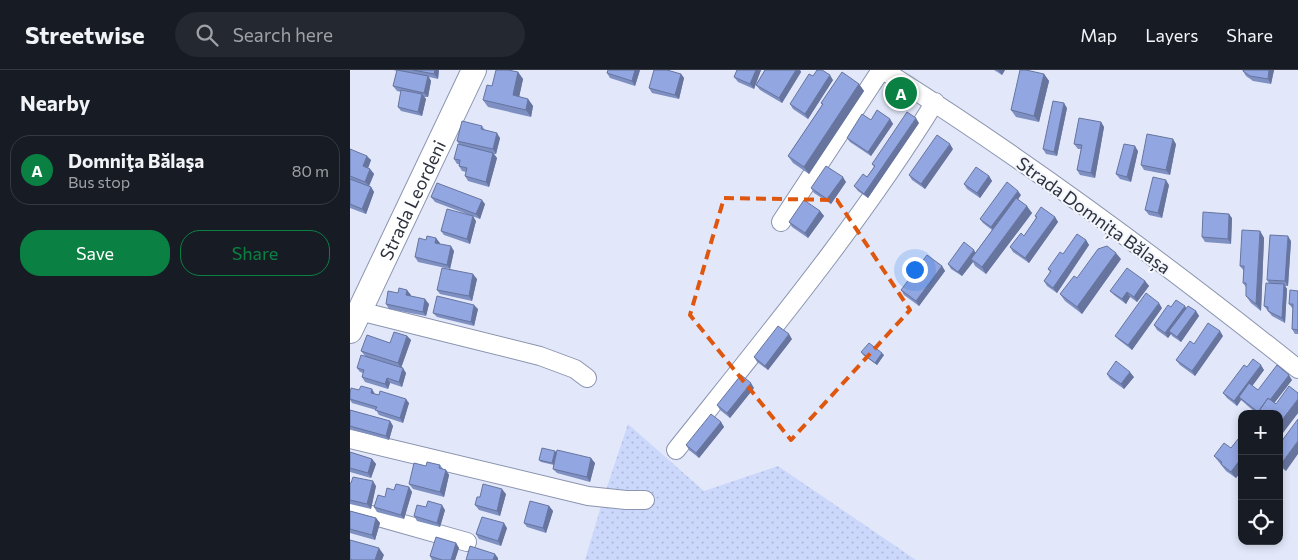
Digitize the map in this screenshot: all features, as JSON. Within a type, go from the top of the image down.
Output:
[{"type":"main road","name":"Strada Leordeni","points":[[354,321],[474,70]]},
{"type":"street","points":[[781,222],[882,70]]},
{"type":"street","name":"Strada Domnița Bălașa","points":[[882,70],[935,102],[996,143],[1194,289],[1298,369]]},
{"type":"street","points":[[676,450],[850,228],[935,102]]},
{"type":"street","points":[[354,321],[540,356],[575,368],[588,378]]},
{"type":"street","points":[[350,439],[588,496],[645,500]]},
{"type":"street","points":[[350,509],[467,542]]},
{"type":"highlighted area","points":[[724,198],[837,200],[910,310],[791,440],[690,315]]},
{"type":"shaded area","points":[[628,424],[704,491],[778,466],[916,560],[585,560]]},
{"type":"building","points":[[397,70],[428,76],[424,93],[393,86]]},
{"type":"building","points":[[413,70],[435,70],[434,74]]},
{"type":"building","points":[[496,70],[518,72],[513,95],[528,99],[526,110],[483,100],[487,85],[492,86]]},
{"type":"building","points":[[608,70],[635,70],[632,81],[607,73]]},
{"type":"building","points":[[654,70],[667,70],[681,74],[675,95],[649,88]]},
{"type":"building","points":[[737,70],[756,70],[750,84],[734,77]]},
{"type":"building","points":[[765,70],[796,70],[779,98],[756,85]]},
{"type":"building","points":[[817,70],[822,70],[830,75],[805,114],[790,104],[809,74],[813,76]]},
{"type":"building","points":[[1020,70],[1044,74],[1034,116],[1011,110]]},
{"type":"building","points":[[1243,70],[1269,70],[1268,79],[1250,76]]},
{"type":"building","points":[[842,72],[859,84],[804,167],[788,156]]},
{"type":"building","points":[[401,90],[422,94],[418,112],[398,107]]},
{"type":"building","points":[[1053,101],[1064,103],[1054,152],[1043,149]]},
{"type":"building","points":[[877,110],[890,119],[868,152],[847,138],[862,114],[871,120]]},
{"type":"building","points":[[907,112],[916,118],[864,194],[854,186],[863,174],[867,177],[875,166],[872,164]]},
{"type":"building","points":[[1079,118],[1101,122],[1091,173],[1077,170],[1082,145],[1074,144]]},
{"type":"building","points":[[462,121],[482,126],[481,129],[497,133],[493,149],[457,141]]},
{"type":"building","points":[[1147,134],[1173,139],[1166,170],[1141,165]]},
{"type":"building","points":[[937,135],[950,144],[921,184],[909,175]]},
{"type":"building","points":[[458,144],[493,153],[486,182],[465,176],[467,168],[459,166],[460,160],[454,159]]},
{"type":"building","points":[[1124,144],[1135,146],[1127,177],[1116,174]]},
{"type":"building","points":[[350,149],[367,156],[363,166],[370,169],[365,182],[350,176]]},
{"type":"building","points":[[826,166],[843,177],[827,199],[811,188]]},
{"type":"building","points":[[976,167],[989,176],[977,193],[964,184]]},
{"type":"building","points":[[1153,177],[1166,180],[1158,213],[1145,210]]},
{"type":"building","points":[[350,179],[371,187],[362,209],[350,204]]},
{"type":"building","points":[[1007,182],[1018,191],[991,227],[980,219]]},
{"type":"building","points":[[437,183],[482,200],[476,214],[431,197]]},
{"type":"building","points":[[1016,198],[1027,206],[982,267],[971,259]]},
{"type":"building","points":[[804,200],[820,211],[805,233],[789,222]]},
{"type":"building","points":[[1041,207],[1055,217],[1025,258],[1010,247],[1021,233],[1024,236],[1037,217],[1035,216]]},
{"type":"building","points":[[447,209],[473,216],[467,239],[441,231]]},
{"type":"building","points":[[1203,212],[1229,214],[1228,239],[1202,237]]},
{"type":"building","points":[[1242,230],[1260,231],[1256,304],[1246,296],[1246,283],[1243,283],[1244,266],[1240,266]]},
{"type":"building","points":[[1077,234],[1086,240],[1053,288],[1044,281],[1051,271],[1048,269],[1060,252],[1063,254]]},
{"type":"building","points":[[1270,235],[1288,236],[1285,281],[1267,280]]},
{"type":"building","points":[[427,236],[436,238],[435,243],[451,246],[447,265],[415,257],[419,238],[426,240]]},
{"type":"building","points":[[964,242],[974,250],[958,272],[948,264]]},
{"type":"building","points":[[1107,246],[1116,253],[1077,307],[1060,294],[1074,276],[1077,278],[1098,249]]},
{"type":"building","points":[[927,255],[942,266],[916,301],[901,290]]},
{"type":"building","points":[[442,268],[473,274],[469,296],[437,290]]},
{"type":"building","points":[[1127,268],[1145,281],[1134,297],[1127,292],[1122,299],[1110,291]]},
{"type":"building","points":[[1266,283],[1284,284],[1282,318],[1268,311],[1268,307],[1264,306]]},
{"type":"building","points":[[399,288],[407,290],[406,295],[425,299],[423,312],[386,304],[388,291],[398,293]]},
{"type":"building","points":[[1290,290],[1298,291],[1298,330],[1292,329],[1293,304],[1289,304]]},
{"type":"building","points":[[1146,293],[1159,303],[1128,345],[1115,336]]},
{"type":"building","points":[[437,296],[474,305],[471,322],[433,313]]},
{"type":"building","points":[[1176,300],[1185,306],[1165,333],[1154,325],[1168,305],[1171,307]]},
{"type":"building","points":[[1188,306],[1196,311],[1177,337],[1169,331]]},
{"type":"building","points":[[1208,323],[1220,331],[1192,371],[1176,360],[1190,341],[1194,344]]},
{"type":"building","points":[[778,326],[789,334],[765,366],[754,357]]},
{"type":"building","points":[[394,332],[407,336],[398,363],[361,351],[367,335],[390,343]]},
{"type":"building","points":[[869,343],[882,353],[875,363],[861,352]]},
{"type":"building","points":[[361,355],[403,368],[399,382],[387,378],[385,384],[362,377],[364,370],[357,368]]},
{"type":"building","points":[[1253,359],[1261,365],[1234,401],[1223,393],[1244,365],[1247,367]]},
{"type":"building","points":[[1116,361],[1130,372],[1121,384],[1107,374]]},
{"type":"building","points":[[1277,365],[1289,375],[1270,400],[1268,398],[1259,410],[1255,410],[1239,397],[1249,383],[1258,390]]},
{"type":"building","points":[[741,375],[751,383],[727,413],[717,405]]},
{"type":"building","points":[[361,386],[372,389],[371,393],[379,395],[380,391],[406,399],[400,418],[375,410],[377,407],[350,399],[351,388],[359,390]]},
{"type":"building","points":[[1289,386],[1298,393],[1298,399],[1283,419],[1283,410],[1260,410],[1268,398],[1276,404]]},
{"type":"building","points":[[350,410],[390,421],[386,436],[350,426]]},
{"type":"building","points":[[711,414],[721,422],[696,453],[686,445]]},
{"type":"building","points":[[1298,419],[1298,441],[1283,461],[1283,439]]},
{"type":"building","points":[[1238,439],[1238,462],[1231,472],[1214,456],[1224,443],[1231,448]]},
{"type":"building","points":[[542,448],[555,451],[552,463],[539,460]]},
{"type":"building","points":[[557,450],[591,458],[587,477],[553,469]]},
{"type":"building","points":[[350,452],[372,459],[368,473],[350,468]]},
{"type":"building","points":[[427,462],[440,465],[439,468],[446,470],[440,492],[409,484],[414,463],[426,466]]},
{"type":"building","points":[[353,477],[373,481],[367,504],[350,500],[350,483]]},
{"type":"building","points":[[396,484],[409,487],[401,515],[374,507],[378,495],[385,497],[387,488],[394,490]]},
{"type":"building","points":[[483,484],[502,489],[497,511],[475,505],[477,497],[480,497]]},
{"type":"building","points":[[428,501],[442,505],[437,523],[414,516],[417,505],[426,507]]},
{"type":"building","points":[[530,501],[549,506],[543,528],[524,523]]},
{"type":"building","points":[[350,511],[376,518],[372,535],[350,529]]},
{"type":"building","points":[[482,517],[504,523],[498,541],[476,534]]},
{"type":"building","points":[[436,537],[456,543],[451,560],[442,560],[430,556]]},
{"type":"building","points":[[350,540],[379,548],[375,560],[350,559]]},
{"type":"building","points":[[470,546],[495,554],[493,560],[466,560]]},
{"type":"place","name":"Domniţa Bălaşa","points":[[901,93]]}]
